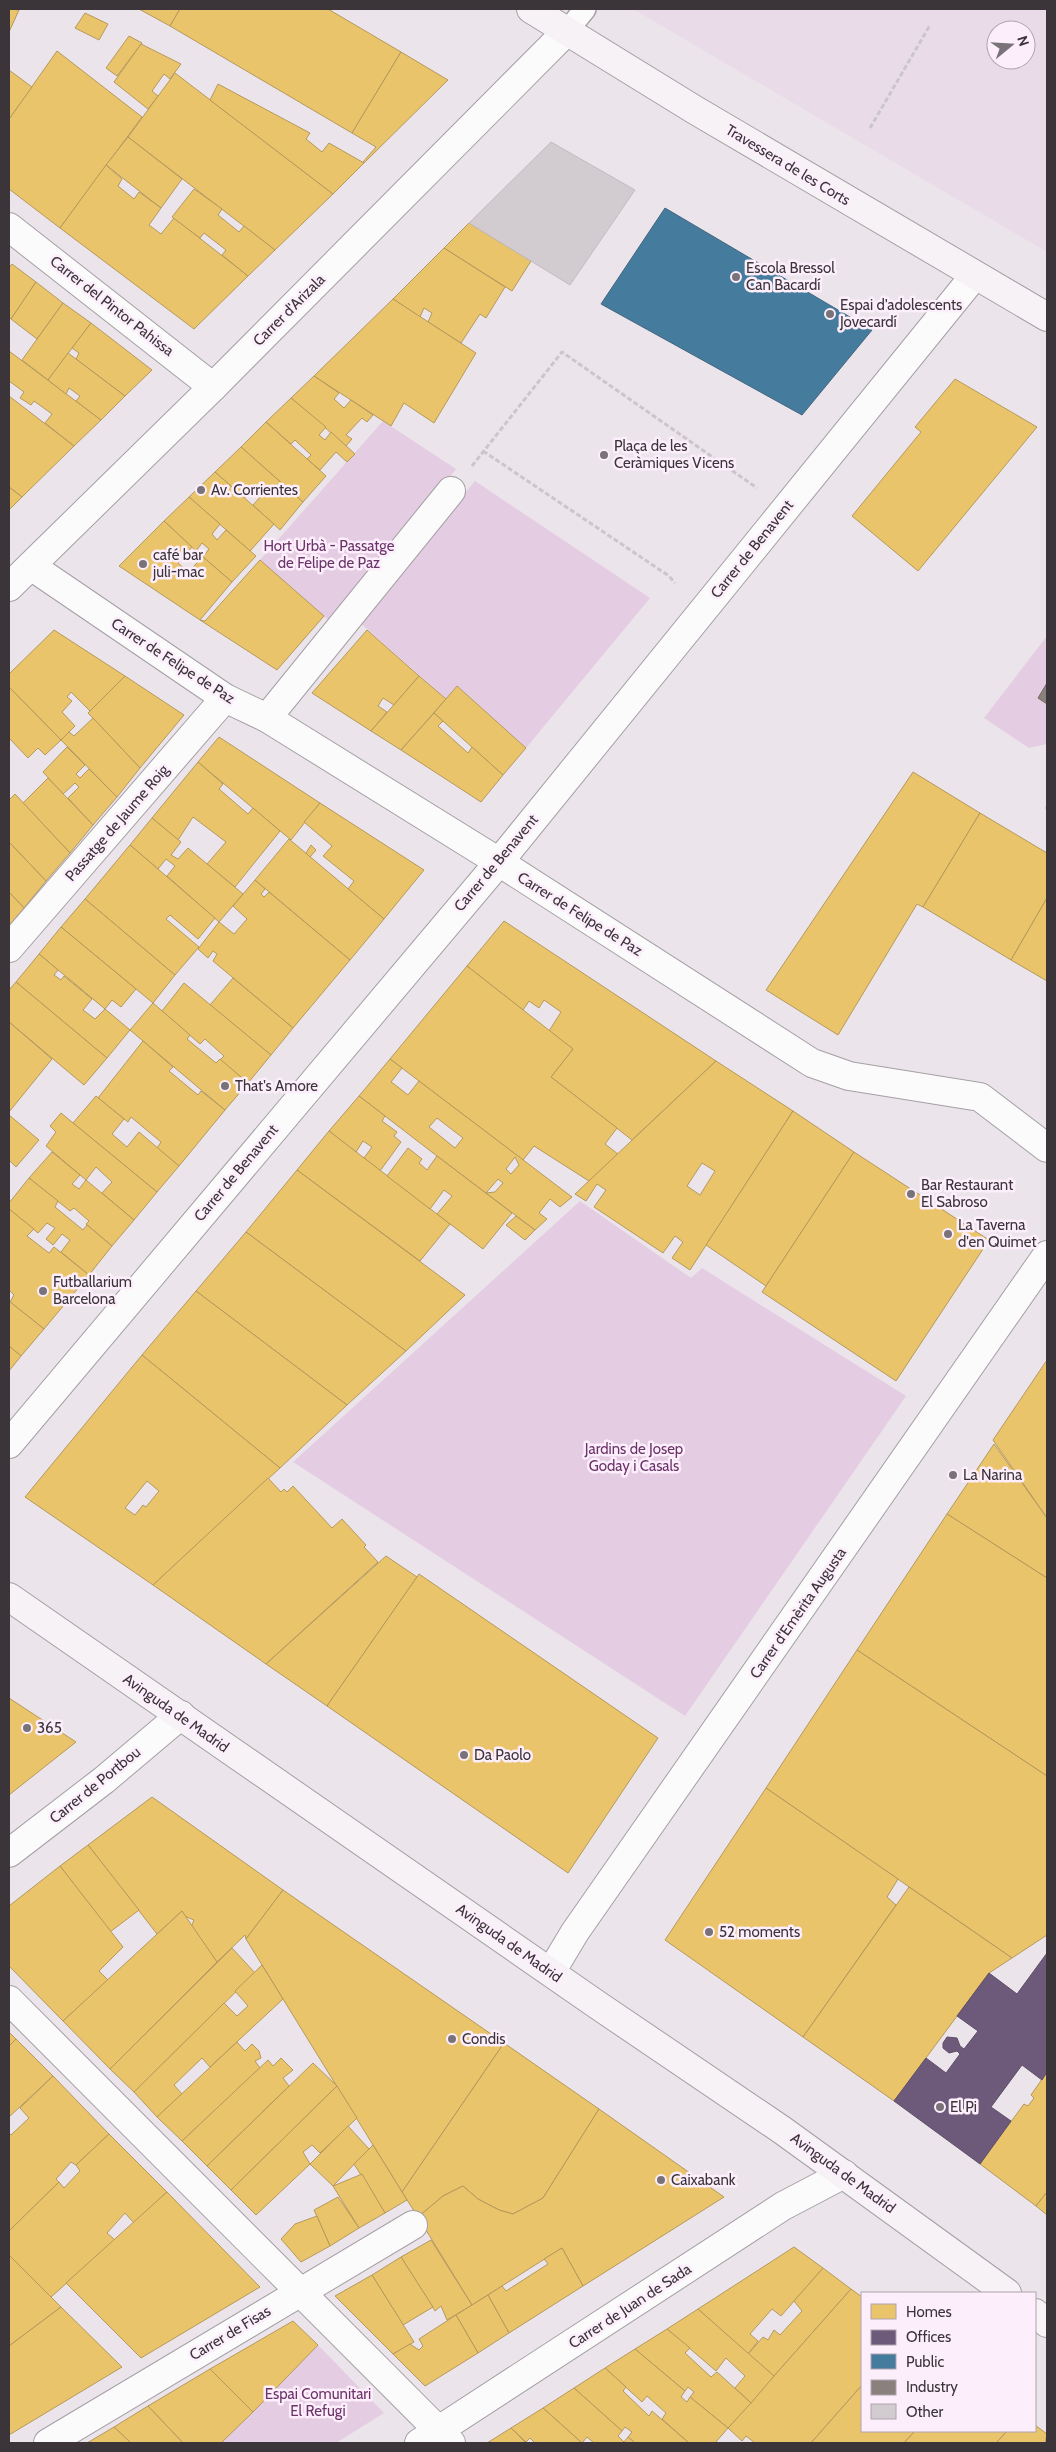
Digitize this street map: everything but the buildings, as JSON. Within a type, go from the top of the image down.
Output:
[{"type":"main road","name":"Travessera de les Corts","points":[[531,9],[704,115],[1047,317]]},
{"type":"main road","name":"Avinguda de Madrid","points":[[9,1597],[844,2174],[1006,2292]]},
{"type":"main road","points":[[1036,2314],[1047,2323]]},
{"type":"street","name":"Carrer d'Arizala","points":[[9,588],[214,387],[567,31]]},
{"type":"street","name":"Carrer del Pintor Pahissa","points":[[9,227],[214,387]]},
{"type":"street","name":"Carrer de Benavent","points":[[9,1444],[498,862],[975,275]]},
{"type":"street","points":[[267,718],[451,492]]},
{"type":"street","name":"Carrer de Felipe de Paz","points":[[31,566],[225,698],[267,718],[498,862],[812,1062],[849,1076],[980,1097],[1047,1148]]},
{"type":"street","name":"Passatge de Jaume Roig","points":[[9,948],[225,698]]},
{"type":"street","name":"Carrer d'Emèrita Augusta","points":[[551,1972],[574,1932],[1047,1255]]},
{"type":"street","name":"Carrer de Portbou","points":[[9,1853],[110,1775],[180,1715]]},
{"type":"street","points":[[9,2000],[300,2291],[436,2439]]},
{"type":"street","name":"Carrer de Juan de Sada","points":[[436,2439],[783,2206],[844,2174]]},
{"type":"street","name":"Carrer de Fisas","points":[[48,2443],[413,2225]]},
{"type":"lane","points":[[567,31],[585,9]]},
{"type":"path","points":[[870,128],[930,25]]},
{"type":"path","points":[[471,467],[562,352],[757,488]]},
{"type":"path","points":[[483,451],[668,576],[675,583]]},
{"type":"shaded area","points":[[633,9],[1047,9],[1047,252]]},
{"type":"green space","name":"Hort Urbà - Passatge de Felipe de Paz","points":[[383,421],[456,469],[334,625],[260,560]]},
{"type":"green space","points":[[475,481],[650,598],[526,748],[457,686],[446,699],[358,621]]},
{"type":"green space","points":[[1047,636],[1047,744],[1029,748],[984,718]]},
{"type":"green space","name":"Jardins de Josep Goday i Casals","points":[[580,1201],[691,1278],[702,1268],[906,1396],[685,1716],[293,1462]]},
{"type":"green space","name":"Espai Comunitari El Refugi","points":[[318,2345],[384,2413],[336,2443],[221,2443]]},
{"type":"place","name":"Escola Bressol Can Bacardí","points":[[736,277]]},
{"type":"place","name":"Espai d'adolescents Jovecardí","points":[[830,314]]},
{"type":"place","name":"Plaça de les Ceràmiques Vicens","points":[[604,455]]},
{"type":"place","name":"Av. Corrientes","points":[[201,490]]},
{"type":"place","name":"café bar juli-mac","points":[[143,564]]},
{"type":"place","name":"That's Amore","points":[[225,1086]]},
{"type":"place","name":"Bar Restaurant El Sabroso","points":[[911,1194]]},
{"type":"place","name":"La Taverna d'en Quimet","points":[[948,1234]]},
{"type":"place","name":"Futballarium Barcelona","points":[[43,1291]]},
{"type":"place","name":"La Narina","points":[[953,1475]]},
{"type":"place","name":"365","points":[[27,1728]]},
{"type":"place","name":"Da Paolo","points":[[464,1755]]},
{"type":"place","name":"52 moments","points":[[709,1932]]},
{"type":"place","name":"Condis","points":[[452,2039]]},
{"type":"place","name":"El Pi","points":[[940,2107]]},
{"type":"place","name":"Caixabank","points":[[661,2180]]}]
